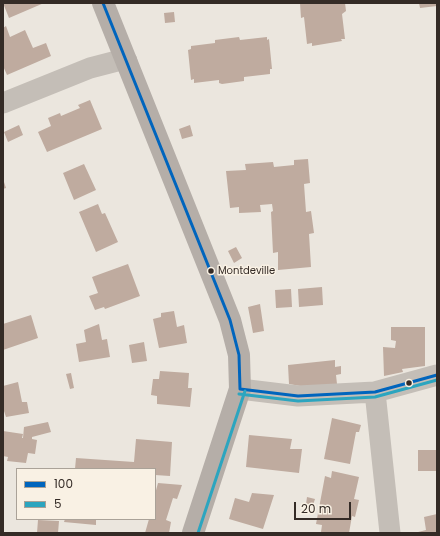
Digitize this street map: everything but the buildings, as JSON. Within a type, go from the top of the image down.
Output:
[{"type":"street","points":[[103,3],[230,320],[239,355],[240,389],[193,533]]},
{"type":"street","points":[[3,103],[90,68],[117,61],[127,61]]},
{"type":"street","points":[[240,389],[298,396],[375,392],[437,375]]},
{"type":"street","points":[[375,392],[390,533]]},
{"type":"transit line","name":"100","points":[[103,3],[230,320],[239,355],[240,389]]},
{"type":"transit line","name":"100","points":[[240,389],[298,396],[375,392],[437,375]]},
{"type":"transit line","name":"5","points":[[239,394],[298,401],[375,397],[437,380]]},
{"type":"transit line","name":"5","points":[[198,533],[245,391]]},
{"type":"place","name":"Montdeville","points":[[211,271]]}]
